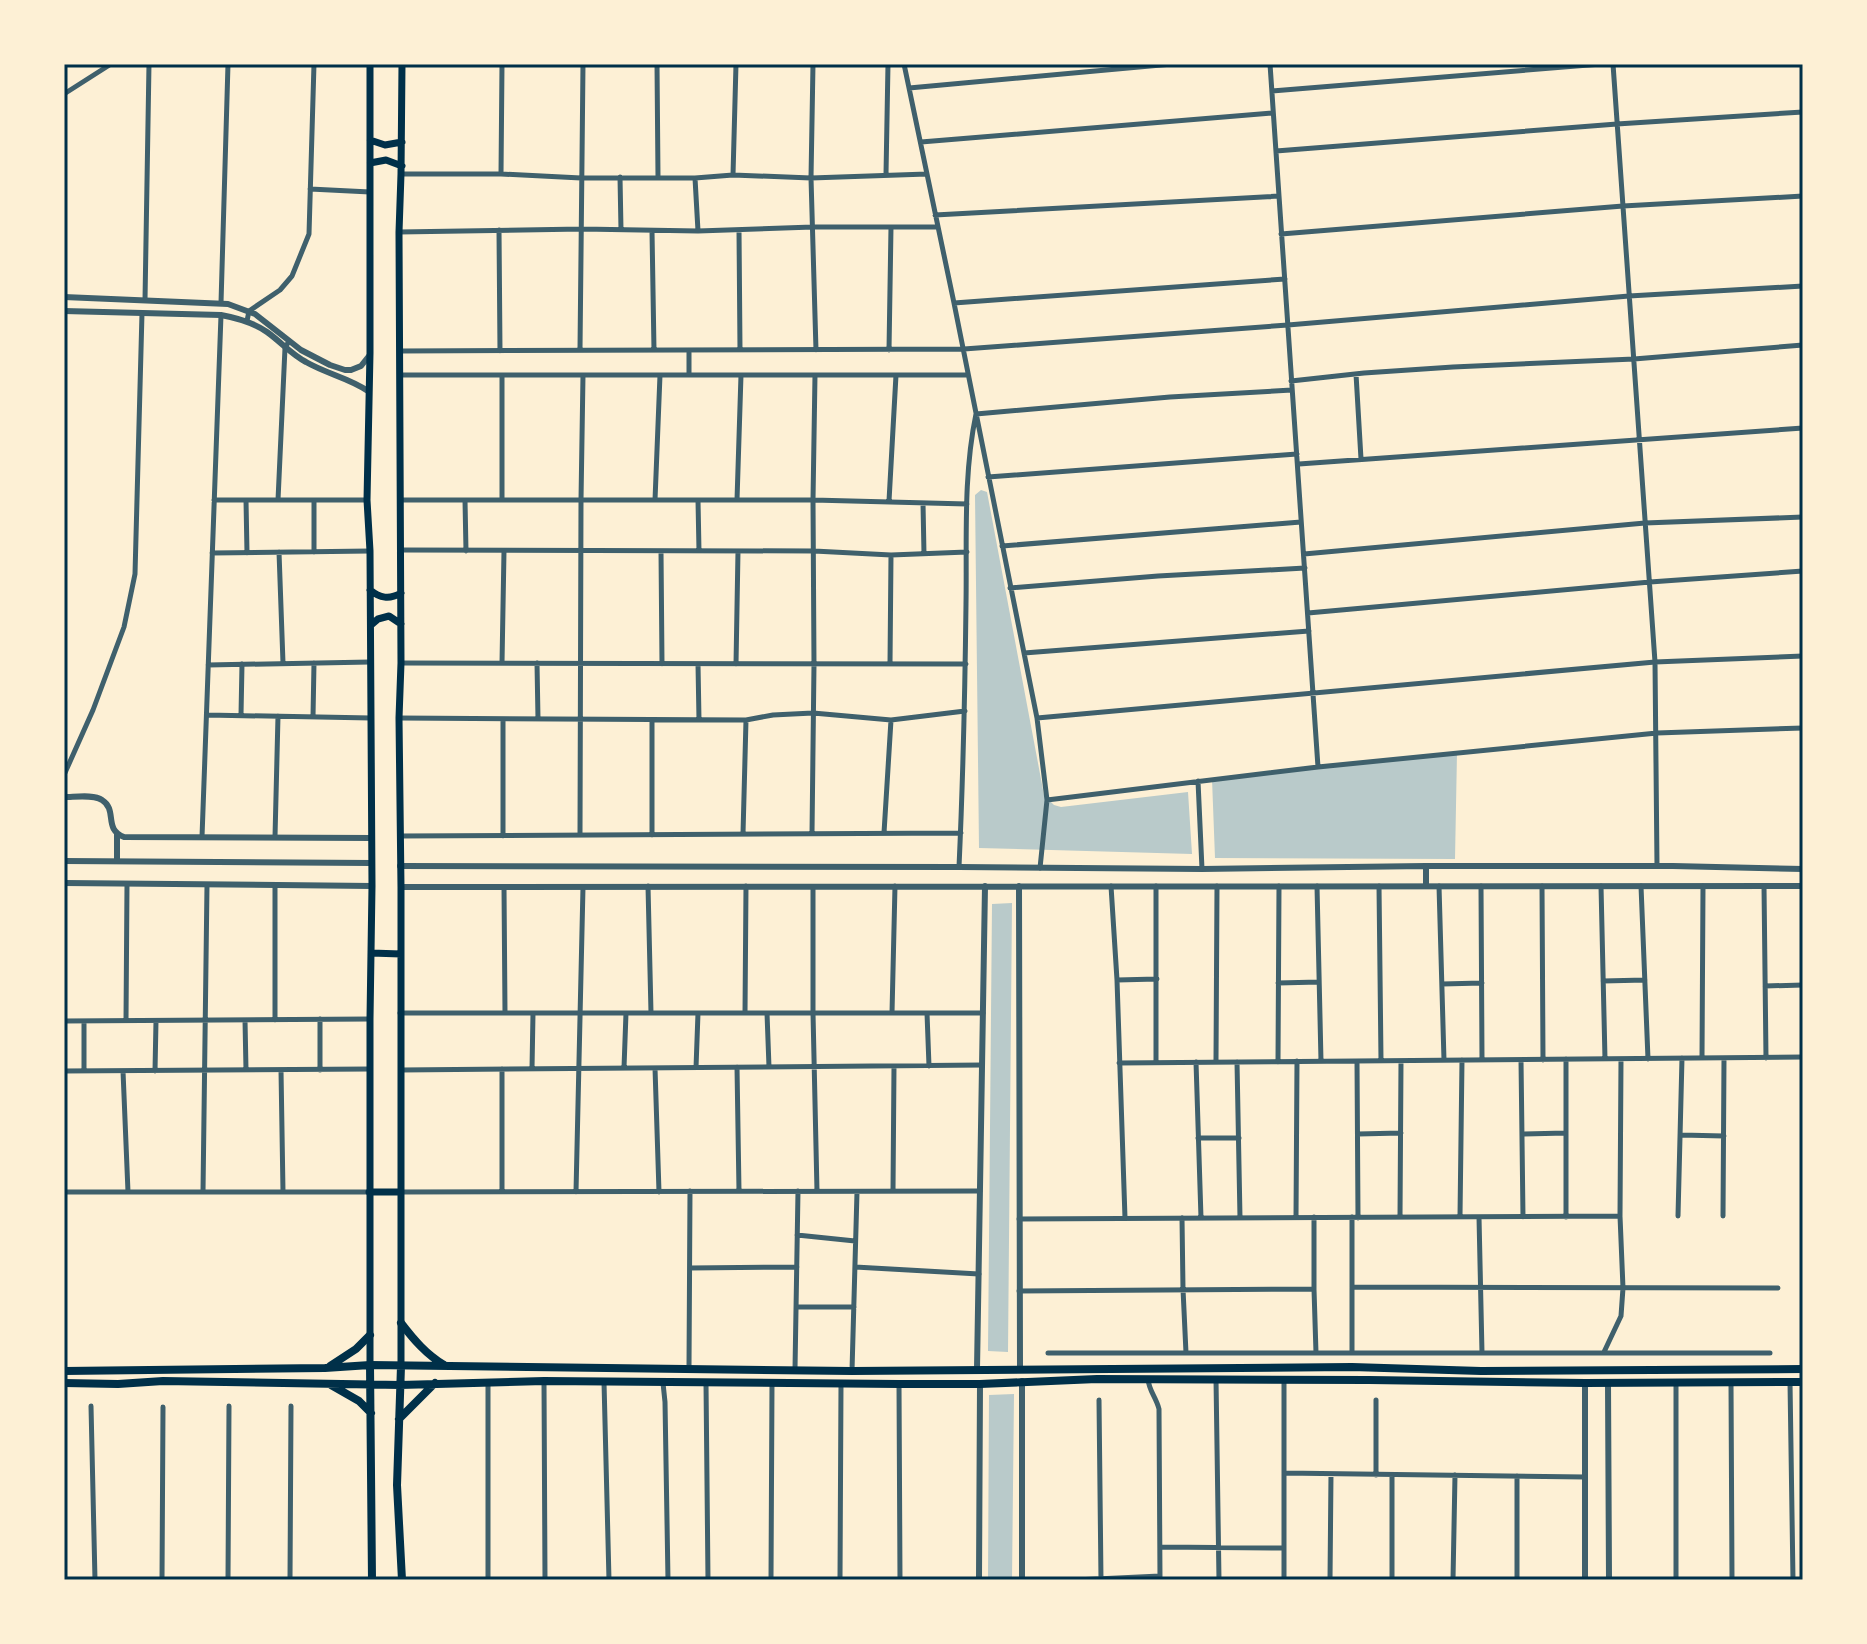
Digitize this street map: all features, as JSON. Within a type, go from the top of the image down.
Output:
[{"type":"main road","points":[[370,64],[367,500],[372,838],[369,1192],[372,1580]]},
{"type":"main road","points":[[402,64],[399,232],[401,1366],[397,1485],[402,1580]]},
{"type":"main road","points":[[370,140],[385,145],[402,142]]},
{"type":"main road","points":[[370,163],[386,160],[402,170]]},
{"type":"main road","points":[[370,590],[387,598],[401,593]]},
{"type":"main road","points":[[371,625],[389,616],[401,624]]},
{"type":"main road","points":[[371,953],[401,954]]},
{"type":"main road","points":[[369,1192],[401,1192]]},
{"type":"main road","points":[[401,1323],[418,1346],[445,1366]]},
{"type":"main road","points":[[325,1368],[356,1349],[370,1335]]},
{"type":"main road","points":[[64,1371],[370,1365],[852,1371],[1352,1367],[1481,1371],[1803,1369]]},
{"type":"main road","points":[[64,1383],[163,1381],[400,1385],[544,1381],[980,1384],[1148,1379],[1803,1382]]},
{"type":"main road","points":[[327,1383],[359,1401],[371,1413]]},
{"type":"main road","points":[[399,1419],[436,1383]]},
{"type":"street","points":[[64,94],[111,64]]},
{"type":"street","points":[[145,300],[149,64]]},
{"type":"street","points":[[202,837],[228,64]]},
{"type":"street","points":[[247,321],[249,311],[280,290],[292,276],[309,234],[314,64]]},
{"type":"street","points":[[402,64],[428,64]]},
{"type":"street","points":[[501,174],[502,64]]},
{"type":"street","points":[[580,350],[583,64]]},
{"type":"street","points":[[657,64],[658,177]]},
{"type":"street","points":[[733,175],[736,64]]},
{"type":"street","points":[[813,64],[811,178],[816,350]]},
{"type":"street","points":[[886,174],[888,64]]},
{"type":"street","points":[[904,64],[1037,718],[1047,800],[1040,868]]},
{"type":"street","points":[[909,88],[1172,64]]},
{"type":"street","points":[[1270,64],[1318,767]]},
{"type":"street","points":[[1272,91],[1601,64]]},
{"type":"street","points":[[1613,64],[1655,662],[1657,866]]},
{"type":"street","points":[[1276,151],[1803,112]]},
{"type":"street","points":[[921,142],[1273,113]]},
{"type":"street","points":[[402,170],[581,178],[733,175],[811,178],[927,174]]},
{"type":"street","points":[[620,177],[621,230]]},
{"type":"street","points":[[695,178],[698,231]]},
{"type":"street","points":[[310,189],[370,192]]},
{"type":"street","points":[[935,215],[1279,196]]},
{"type":"street","points":[[1281,234],[1623,206],[1803,196]]},
{"type":"street","points":[[889,350],[891,227]]},
{"type":"street","points":[[399,232],[938,227]]},
{"type":"street","points":[[499,230],[500,351]]},
{"type":"street","points":[[739,230],[740,350]]},
{"type":"street","points":[[652,231],[654,350]]},
{"type":"street","points":[[954,303],[1285,279]]},
{"type":"street","points":[[400,351],[964,349],[1629,296],[1803,286]]},
{"type":"street","points":[[64,297],[221,303],[249,311],[265,321],[287,345],[345,370],[361,366],[370,353]]},
{"type":"street","points":[[64,311],[221,315],[247,321],[287,345],[311,365],[350,380],[368,391]]},
{"type":"street","points":[[64,775],[93,710],[124,627],[135,574],[142,313]]},
{"type":"street","points":[[278,500],[287,345]]},
{"type":"street","points":[[1291,381],[1453,367],[1634,359],[1803,345]]},
{"type":"street","points":[[689,351],[689,375]]},
{"type":"street","points":[[1356,374],[1361,459]]},
{"type":"street","points":[[400,375],[968,375]]},
{"type":"street","points":[[502,375],[502,500]]},
{"type":"street","points":[[580,835],[583,375]]},
{"type":"street","points":[[655,500],[660,375]]},
{"type":"street","points":[[737,500],[741,375]]},
{"type":"street","points":[[812,834],[815,375]]},
{"type":"street","points":[[889,501],[896,375]]},
{"type":"street","points":[[976,414],[1292,390]]},
{"type":"street","points":[[959,867],[965,711],[967,504],[971,436],[976,414]]},
{"type":"street","points":[[1299,464],[1803,428]]},
{"type":"street","points":[[988,477],[1297,454]]},
{"type":"street","points":[[214,500],[367,500]]},
{"type":"street","points":[[246,500],[247,553]]},
{"type":"street","points":[[314,500],[314,552]]},
{"type":"street","points":[[401,500],[813,500],[967,504]]},
{"type":"street","points":[[465,500],[466,551]]},
{"type":"street","points":[[698,500],[699,551]]},
{"type":"street","points":[[923,502],[924,554]]},
{"type":"street","points":[[1304,554],[1645,523],[1803,517]]},
{"type":"street","points":[[1002,546],[1301,522]]},
{"type":"street","points":[[401,550],[814,551],[891,555],[967,552]]},
{"type":"street","points":[[212,553],[370,551]]},
{"type":"street","points":[[502,663],[504,551]]},
{"type":"street","points":[[661,551],[662,664]]},
{"type":"street","points":[[736,664],[738,551]]},
{"type":"street","points":[[279,552],[283,663]]},
{"type":"street","points":[[890,664],[891,555]]},
{"type":"street","points":[[1010,588],[1305,568]]},
{"type":"street","points":[[1308,613],[1803,571]]},
{"type":"street","points":[[1024,653],[1309,631]]},
{"type":"street","points":[[1037,718],[1655,662],[1803,656]]},
{"type":"street","points":[[208,665],[371,662]]},
{"type":"street","points":[[313,717],[314,663]]},
{"type":"street","points":[[401,663],[966,664]]},
{"type":"street","points":[[537,663],[538,719]]},
{"type":"street","points":[[241,715],[242,664]]},
{"type":"street","points":[[698,664],[699,720]]},
{"type":"street","points":[[399,718],[746,720],[813,713],[891,720],[965,711]]},
{"type":"street","points":[[207,715],[371,718]]},
{"type":"street","points":[[275,837],[278,716]]},
{"type":"street","points":[[503,719],[503,836]]},
{"type":"street","points":[[652,720],[652,835]]},
{"type":"street","points":[[743,834],[746,720]]},
{"type":"street","points":[[884,833],[891,720]]},
{"type":"street","points":[[1047,800],[1318,767],[1657,733],[1803,728]]},
{"type":"street","points":[[1198,781],[1202,869]]},
{"type":"street","points":[[64,797],[100,798],[106,802],[112,828],[124,837],[372,838]]},
{"type":"street","points":[[400,836],[961,833]]},
{"type":"street","points":[[117,834],[117,861]]},
{"type":"street","points":[[64,861],[372,863]]},
{"type":"street","points":[[400,866],[1202,869],[1657,866],[1803,869]]},
{"type":"street","points":[[848,866],[848,886]]},
{"type":"street","points":[[1426,866],[1426,886]]},
{"type":"street","points":[[64,883],[372,886]]},
{"type":"street","points":[[126,1021],[127,884]]},
{"type":"street","points":[[203,1192],[207,885]]},
{"type":"street","points":[[275,885],[275,1020]]},
{"type":"street","points":[[648,886],[651,1013]]},
{"type":"street","points":[[745,1013],[746,886]]},
{"type":"street","points":[[892,1013],[895,886]]},
{"type":"street","points":[[977,1369],[985,886]]},
{"type":"street","points":[[1019,886],[1020,1368]]},
{"type":"street","points":[[1111,886],[1125,1218]]},
{"type":"street","points":[[1156,886],[1156,1062]]},
{"type":"street","points":[[1216,1061],[1217,886]]},
{"type":"street","points":[[1278,1062],[1279,886]]},
{"type":"street","points":[[1317,886],[1321,1061]]},
{"type":"street","points":[[1379,886],[1381,1060]]},
{"type":"street","points":[[1439,886],[1444,1060]]},
{"type":"street","points":[[1481,886],[1482,1060]]},
{"type":"street","points":[[1542,886],[1543,1060]]},
{"type":"street","points":[[1601,886],[1605,1059]]},
{"type":"street","points":[[1641,886],[1648,1059]]},
{"type":"street","points":[[1702,1058],[1703,886]]},
{"type":"street","points":[[1764,886],[1766,1058]]},
{"type":"street","points":[[401,887],[1803,886]]},
{"type":"street","points":[[504,887],[505,1013]]},
{"type":"street","points":[[576,1192],[583,887]]},
{"type":"street","points":[[813,887],[817,1191]]},
{"type":"street","points":[[1117,980],[1157,979]]},
{"type":"street","points":[[1603,981],[1645,980]]},
{"type":"street","points":[[1278,983],[1319,982]]},
{"type":"street","points":[[1442,984],[1482,983]]},
{"type":"street","points":[[1765,986],[1803,985]]},
{"type":"street","points":[[400,1013],[983,1013]]},
{"type":"street","points":[[532,1069],[533,1013]]},
{"type":"street","points":[[624,1068],[626,1013]]},
{"type":"street","points":[[696,1068],[698,1013]]},
{"type":"street","points":[[767,1013],[769,1067]]},
{"type":"street","points":[[927,1013],[929,1066]]},
{"type":"street","points":[[320,1019],[320,1070]]},
{"type":"street","points":[[64,1021],[370,1019]]},
{"type":"street","points":[[245,1020],[246,1070]]},
{"type":"street","points":[[84,1021],[84,1071]]},
{"type":"street","points":[[155,1071],[156,1021]]},
{"type":"street","points":[[1119,1063],[1803,1057]]},
{"type":"street","points":[[1678,1216],[1682,1058]]},
{"type":"street","points":[[1723,1216],[1724,1058]]},
{"type":"street","points":[[1566,1059],[1566,1217]]},
{"type":"street","points":[[1604,1352],[1621,1316],[1623,1288],[1621,1059]]},
{"type":"street","points":[[1460,1216],[1462,1060]]},
{"type":"street","points":[[1521,1060],[1523,1217]]},
{"type":"street","points":[[1296,1217],[1297,1061]]},
{"type":"street","points":[[1352,1353],[1357,1061]]},
{"type":"street","points":[[1400,1217],[1401,1061]]},
{"type":"street","points":[[1196,1062],[1201,1218]]},
{"type":"street","points":[[1237,1062],[1240,1218]]},
{"type":"street","points":[[401,1070],[982,1065]]},
{"type":"street","points":[[893,1191],[894,1066]]},
{"type":"street","points":[[737,1067],[739,1191]]},
{"type":"street","points":[[655,1068],[659,1192]]},
{"type":"street","points":[[64,1071],[370,1069]]},
{"type":"street","points":[[502,1069],[502,1192]]},
{"type":"street","points":[[281,1070],[283,1192]]},
{"type":"street","points":[[123,1071],[128,1192]]},
{"type":"street","points":[[1358,1134],[1401,1133]]},
{"type":"street","points":[[1522,1134],[1566,1133]]},
{"type":"street","points":[[1680,1135],[1724,1136]]},
{"type":"street","points":[[1198,1138],[1239,1138]]},
{"type":"street","points":[[689,1369],[690,1191]]},
{"type":"street","points":[[795,1369],[798,1191]]},
{"type":"street","points":[[852,1371],[857,1191]]},
{"type":"street","points":[[401,1192],[980,1191]]},
{"type":"street","points":[[64,1192],[369,1192]]},
{"type":"street","points":[[1019,1219],[1620,1216]]},
{"type":"street","points":[[1314,1217],[1316,1353]]},
{"type":"street","points":[[1479,1217],[1482,1353]]},
{"type":"street","points":[[1182,1218],[1186,1353]]},
{"type":"street","points":[[797,1235],[855,1241]]},
{"type":"street","points":[[690,1268],[797,1267]]},
{"type":"street","points":[[855,1267],[979,1274]]},
{"type":"street","points":[[1352,1287],[1778,1288]]},
{"type":"street","points":[[1019,1291],[1314,1289]]},
{"type":"street","points":[[796,1307],[854,1307]]},
{"type":"street","points":[[1048,1353],[1770,1353]]},
{"type":"street","points":[[1648,1353],[1649,1371]]},
{"type":"street","points":[[1075,1580],[1160,1578],[1159,1409],[1148,1379]]},
{"type":"street","points":[[1216,1379],[1219,1580]]},
{"type":"street","points":[[1284,1379],[1284,1580]]},
{"type":"street","points":[[544,1381],[545,1580]]},
{"type":"street","points":[[1022,1381],[1022,1580]]},
{"type":"street","points":[[488,1382],[488,1580]]},
{"type":"street","points":[[604,1382],[609,1580]]},
{"type":"street","points":[[1790,1382],[1793,1580]]},
{"type":"street","points":[[663,1383],[668,1580]]},
{"type":"street","points":[[706,1383],[708,1580]]},
{"type":"street","points":[[771,1580],[772,1383]]},
{"type":"street","points":[[1585,1383],[1585,1580]]},
{"type":"street","points":[[1608,1383],[1609,1580]]},
{"type":"street","points":[[1676,1383],[1676,1580]]},
{"type":"street","points":[[1731,1383],[1732,1580]]},
{"type":"street","points":[[840,1580],[841,1384]]},
{"type":"street","points":[[899,1384],[900,1580]]},
{"type":"street","points":[[979,1580],[980,1384]]},
{"type":"street","points":[[1099,1400],[1101,1579]]},
{"type":"street","points":[[1376,1400],[1376,1475]]},
{"type":"street","points":[[91,1406],[95,1580]]},
{"type":"street","points":[[228,1580],[229,1406]]},
{"type":"street","points":[[290,1580],[291,1406]]},
{"type":"street","points":[[162,1580],[163,1407]]},
{"type":"street","points":[[1284,1473],[1585,1477]]},
{"type":"street","points":[[1330,1580],[1331,1474]]},
{"type":"street","points":[[1392,1475],[1392,1580]]},
{"type":"street","points":[[1453,1580],[1455,1475]]},
{"type":"street","points":[[1517,1476],[1517,1580]]},
{"type":"street","points":[[1160,1547],[1284,1548]]},
{"type":"shaded area","points":[[981,490],[987,492],[1044,795],[1054,805],[1061,807],[1188,792],[1192,854],[979,848],[975,495]]},
{"type":"shaded area","points":[[1457,753],[1455,859],[1215,858],[1212,779]]},
{"type":"shaded area","points":[[1012,903],[1008,1352],[988,1351],[992,904]]},
{"type":"shaded area","points":[[1014,1394],[1012,1580],[988,1580],[989,1395]]}]
